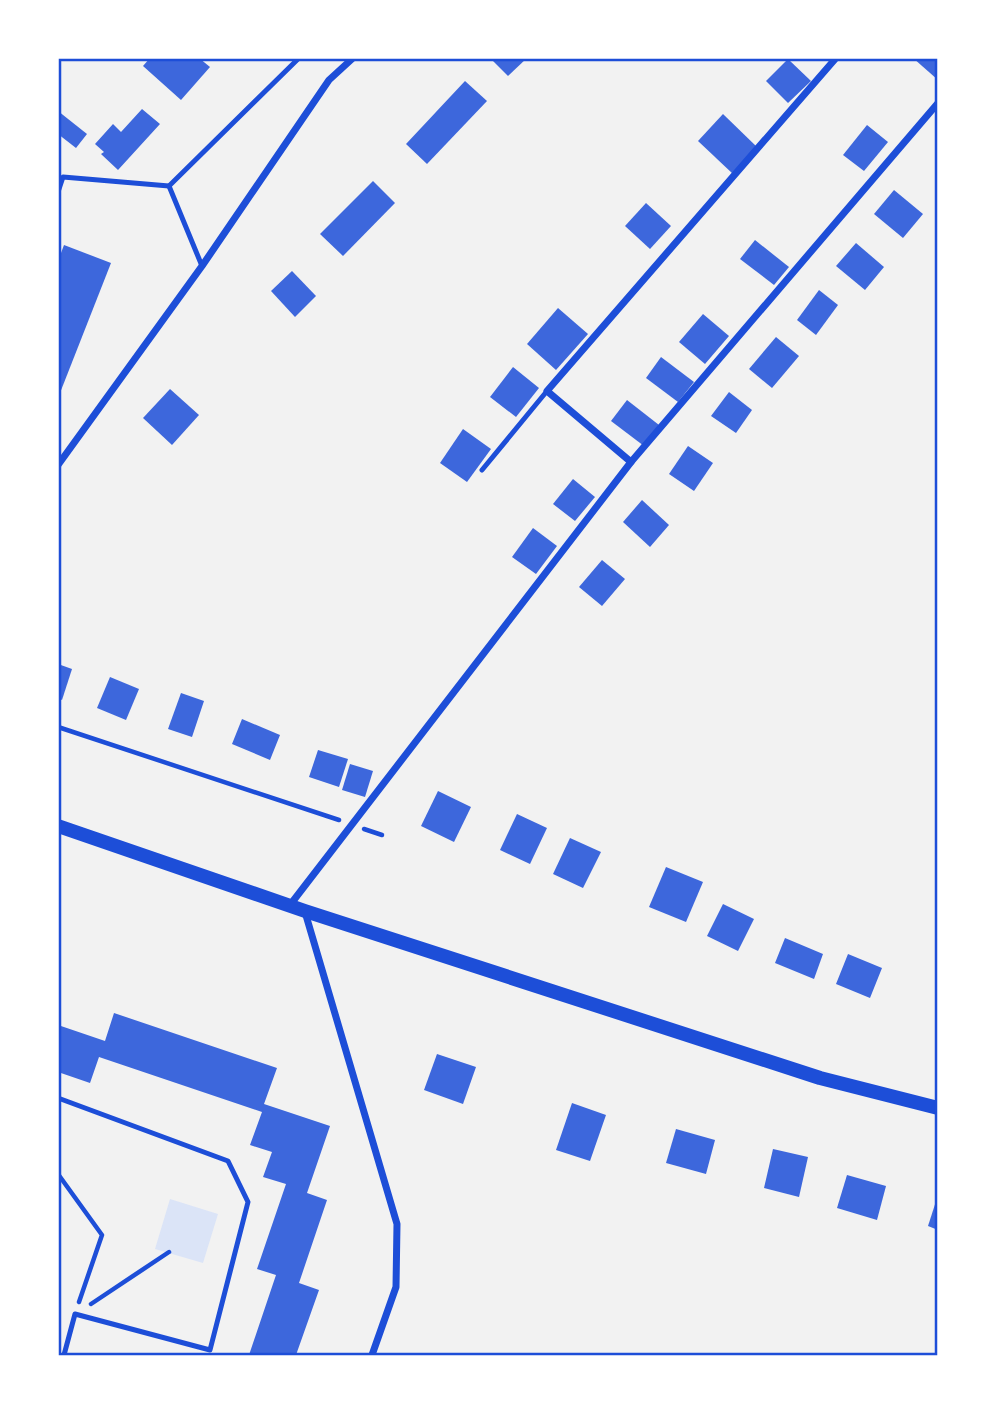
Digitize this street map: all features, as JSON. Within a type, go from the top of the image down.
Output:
[{"type":"main road","points":[[58,826],[305,911],[820,1078],[938,1108]]},
{"type":"street","points":[[58,465],[202,266],[328,80],[353,58]]},
{"type":"street","points":[[631,462],[547,391],[836,58]]},
{"type":"street","points":[[290,905],[631,462],[938,103]]},
{"type":"street","points":[[305,911],[397,1224],[396,1287],[372,1355]]},
{"type":"lane","points":[[58,172],[63,177],[169,186],[299,58]]},
{"type":"lane","points":[[58,192],[63,177]]},
{"type":"lane","points":[[169,186],[202,266]]},
{"type":"lane","points":[[482,470],[547,391]]},
{"type":"lane","points":[[58,1098],[229,1161],[248,1202],[212,1353],[75,1314],[64,1355]]},
{"type":"path","points":[[58,727],[382,835]]},
{"type":"path","points":[[58,1174],[102,1235],[75,1314]]},
{"type":"path","points":[[75,1314],[169,1252]]},
{"type":"shaded area","points":[[170,1199],[218,1214],[203,1263],[155,1249]]},
{"type":"building","points":[[150,58],[199,58],[210,67],[181,100],[143,66]]},
{"type":"building","points":[[490,58],[527,58],[508,76]]},
{"type":"building","points":[[913,58],[938,58],[938,80]]},
{"type":"building","points":[[788,59],[811,81],[788,103],[766,81]]},
{"type":"building","points":[[465,81],[487,101],[427,164],[406,144]]},
{"type":"building","points":[[142,109],[160,124],[118,170],[101,154],[104,152],[95,144],[113,124],[121,132]]},
{"type":"building","points":[[58,111],[87,134],[76,148],[58,134]]},
{"type":"building","points":[[723,114],[758,148],[733,174],[698,141]]},
{"type":"building","points":[[867,125],[888,142],[864,171],[843,155]]},
{"type":"building","points":[[373,181],[395,203],[343,256],[320,234]]},
{"type":"building","points":[[894,190],[923,214],[903,238],[874,214]]},
{"type":"building","points":[[646,203],[671,226],[650,249],[625,226]]},
{"type":"building","points":[[755,240],[789,267],[774,285],[740,259]]},
{"type":"building","points":[[856,243],[884,267],[865,290],[836,266]]},
{"type":"building","points":[[64,245],[111,263],[58,398],[58,261]]},
{"type":"building","points":[[292,271],[316,296],[295,317],[271,291]]},
{"type":"building","points":[[819,290],[838,305],[816,335],[797,320]]},
{"type":"building","points":[[558,308],[588,334],[556,370],[527,344]]},
{"type":"building","points":[[703,314],[729,336],[705,364],[679,342]]},
{"type":"building","points":[[776,337],[799,356],[772,388],[749,369]]},
{"type":"building","points":[[661,357],[694,382],[678,402],[646,378]]},
{"type":"building","points":[[513,367],[539,388],[516,417],[490,397]]},
{"type":"building","points":[[170,389],[199,415],[172,445],[143,418]]},
{"type":"building","points":[[729,392],[752,410],[736,433],[711,416]]},
{"type":"building","points":[[627,400],[659,425],[644,446],[611,421]]},
{"type":"building","points":[[463,429],[491,449],[467,482],[440,463]]},
{"type":"building","points":[[688,446],[713,463],[694,491],[669,474]]},
{"type":"building","points":[[573,479],[595,497],[575,521],[553,504]]},
{"type":"building","points":[[642,500],[669,525],[650,547],[623,522]]},
{"type":"building","points":[[533,528],[557,546],[536,574],[512,557]]},
{"type":"building","points":[[602,560],[625,579],[602,606],[579,587]]},
{"type":"building","points":[[58,664],[72,669],[62,700],[58,698]]},
{"type":"building","points":[[110,677],[139,689],[126,720],[97,708]]},
{"type":"building","points":[[181,693],[204,701],[192,737],[168,729]]},
{"type":"building","points":[[242,719],[280,735],[270,760],[232,744]]},
{"type":"building","points":[[318,750],[348,759],[339,787],[309,777]]},
{"type":"building","points":[[350,764],[373,771],[365,797],[342,790]]},
{"type":"building","points":[[438,791],[471,807],[454,842],[421,826]]},
{"type":"building","points":[[517,814],[547,828],[530,864],[500,850]]},
{"type":"building","points":[[570,838],[601,852],[583,888],[553,874]]},
{"type":"building","points":[[666,867],[703,882],[686,922],[649,907]]},
{"type":"building","points":[[723,904],[754,919],[738,951],[707,936]]},
{"type":"building","points":[[785,938],[823,954],[814,979],[775,963]]},
{"type":"building","points":[[848,954],[882,968],[870,998],[836,984]]},
{"type":"building","points":[[114,1013],[277,1068],[264,1104],[330,1126],[307,1193],[327,1200],[299,1283],[319,1290],[296,1355],[249,1355],[276,1275],[257,1269],[286,1184],[263,1177],[272,1152],[250,1145],[262,1112],[99,1057],[90,1083],[58,1072],[58,1025],[105,1041]]},
{"type":"building","points":[[437,1054],[476,1067],[463,1104],[424,1090]]},
{"type":"building","points":[[572,1103],[606,1115],[590,1161],[556,1150]]},
{"type":"building","points":[[676,1129],[715,1140],[706,1174],[666,1163]]},
{"type":"building","points":[[773,1149],[808,1157],[799,1197],[764,1188]]},
{"type":"building","points":[[847,1175],[886,1186],[877,1220],[837,1208]]},
{"type":"building","points":[[938,1195],[938,1230],[928,1226]]}]
